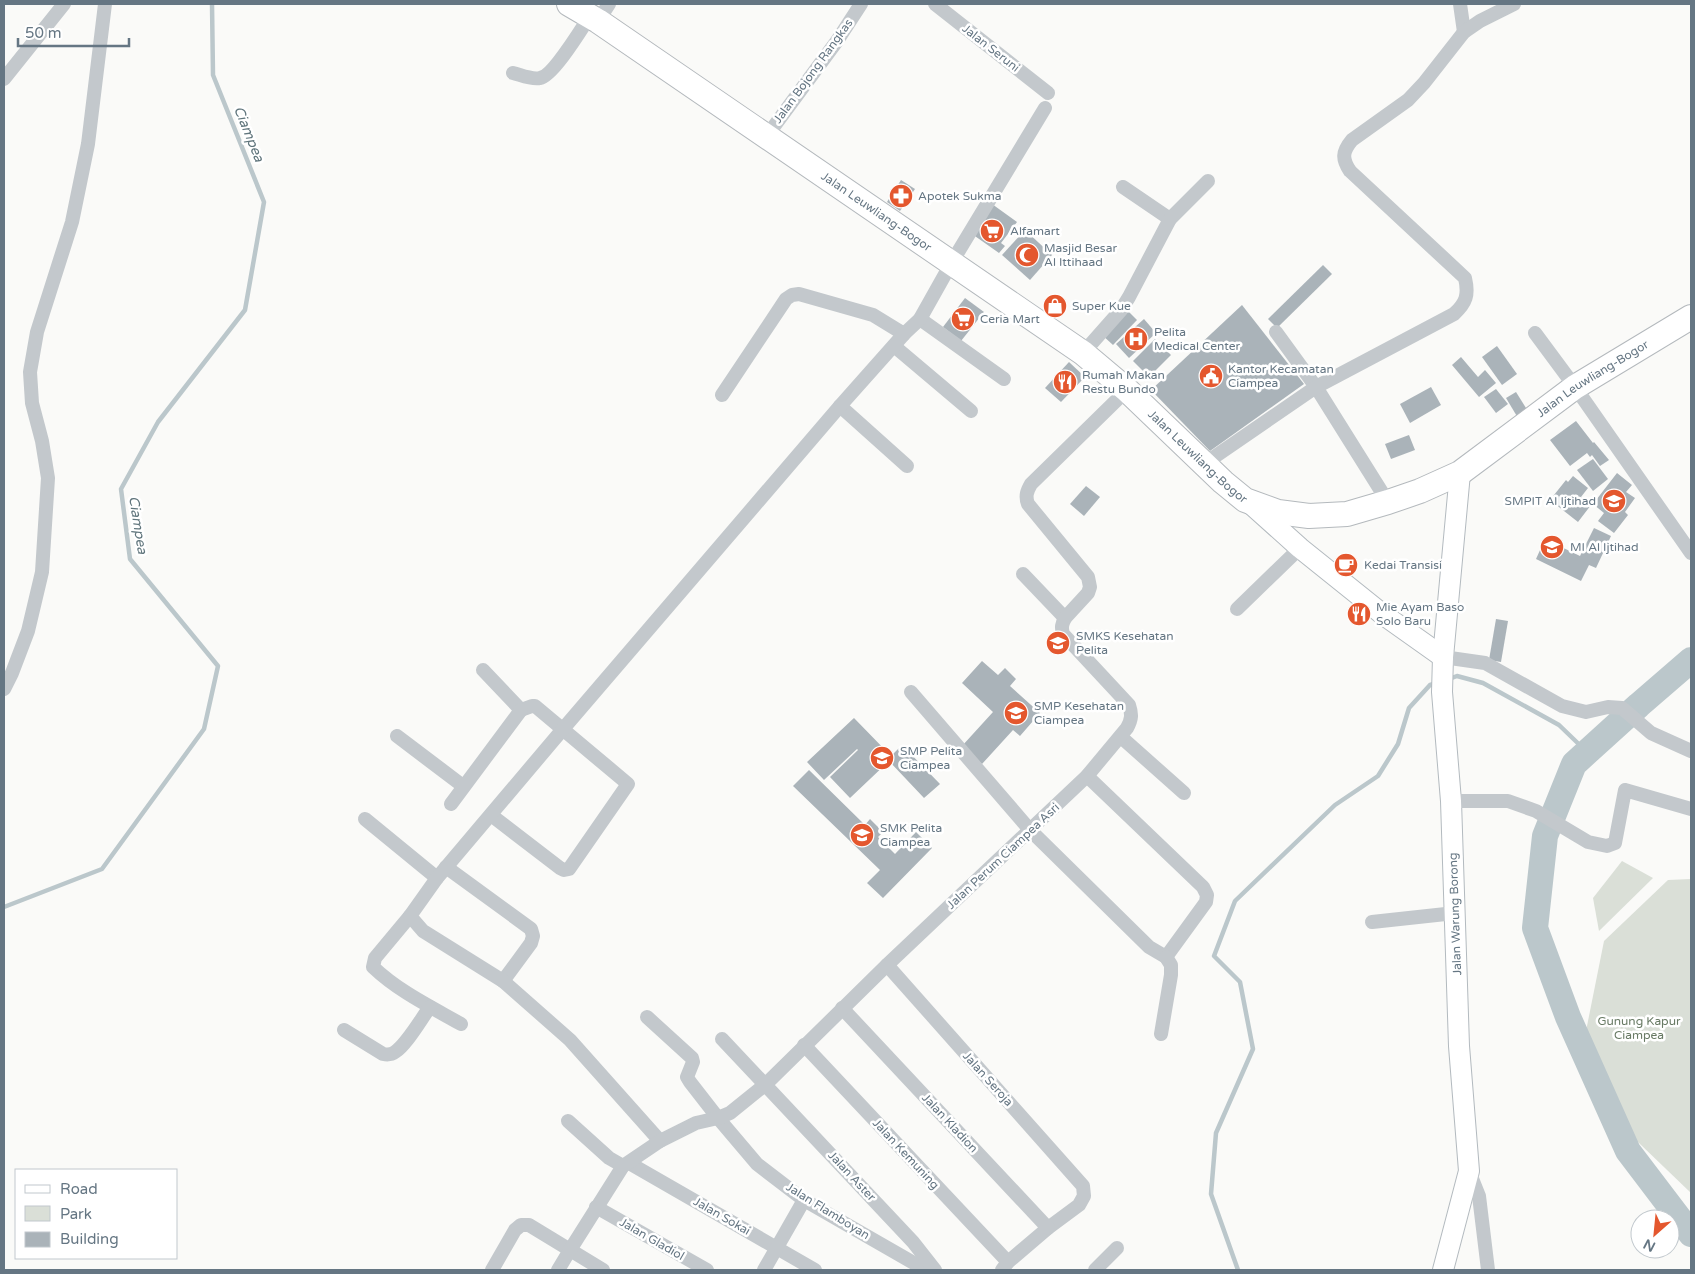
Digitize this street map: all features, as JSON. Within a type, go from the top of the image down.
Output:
[{"type":"highway","name":"Jalan Leuwliang-Bogor","points":[[569,4],[599,14],[766,137],[952,262],[1083,354],[1127,390],[1223,482],[1245,500],[1278,512],[1309,516],[1347,514],[1420,491],[1460,473],[1576,387],[1691,317]]},
{"type":"main road","name":"Jalan Warung Borong","points":[[1444,1270],[1469,1171],[1459,1046],[1451,801],[1442,692],[1443,657],[1460,473]]},
{"type":"main road","points":[[1245,500],[1300,548],[1381,613],[1443,657]]},
{"type":"street","points":[[4,79],[64,4]]},
{"type":"street","points":[[4,689],[28,631],[42,572],[48,478],[42,441],[32,404],[30,372],[37,332],[72,222],[86,152],[105,4]]},
{"type":"street","name":"Jalan Bojong Rangkas","points":[[766,137],[837,41],[860,4]]},
{"type":"street","name":"Jalan Seruni","points":[[935,4],[1048,93]]},
{"type":"street","points":[[1460,4],[1464,32]]},
{"type":"street","points":[[1204,464],[1316,386],[1454,314],[1462,306],[1467,298],[1468,288],[1464,278],[1350,172],[1344,162],[1343,155],[1352,140],[1408,100],[1424,83],[1464,32],[1480,21],[1514,4]]},
{"type":"street","points":[[513,73],[540,78],[547,75],[599,14]]},
{"type":"street","points":[[461,1024],[385,979],[373,967],[375,958],[410,916],[446,867],[563,729],[840,406],[904,334],[920,319],[952,262],[1046,108]]},
{"type":"street","points":[[1083,354],[1130,297],[1170,219],[1208,180]]},
{"type":"street","points":[[1123,187],[1170,219]]},
{"type":"street","points":[[722,395],[786,299],[792,295],[799,294],[868,314],[882,320],[904,334]]},
{"type":"street","points":[[920,319],[1004,379]]},
{"type":"street","points":[[1276,332],[1316,386],[1388,502]]},
{"type":"street","points":[[1536,333],[1576,387],[1691,553]]},
{"type":"street","points":[[894,346],[971,411]]},
{"type":"street","points":[[1023,574],[1065,618],[1088,593],[1090,582],[1088,577],[1028,504],[1027,492],[1032,484],[1127,390]]},
{"type":"street","points":[[840,406],[907,466]]},
{"type":"street","points":[[1237,609],[1300,548]]},
{"type":"street","name":"Jalan Perum Ciampea Asri","points":[[558,1270],[596,1207],[626,1164],[660,1142],[696,1123],[730,1113],[766,1084],[842,1008],[1087,776],[1121,737],[1131,720],[1131,711],[1128,705],[1064,634],[1061,629],[1065,618]]},
{"type":"street","points":[[1443,657],[1485,663],[1562,706],[1586,712],[1608,707],[1622,708],[1651,733],[1691,751]]},
{"type":"street","points":[[483,670],[521,710]]},
{"type":"street","points":[[911,692],[1030,830],[1149,947],[1166,957],[1171,965],[1171,975],[1161,1034]]},
{"type":"street","points":[[451,804],[521,710],[532,706],[535,706],[628,784],[569,869],[564,870],[560,868],[491,815]]},
{"type":"street","points":[[397,736],[463,786]]},
{"type":"street","points":[[1121,737],[1184,793]]},
{"type":"street","points":[[1087,776],[1202,887],[1207,895],[1206,902],[1166,957]]},
{"type":"street","points":[[1451,801],[1508,801],[1536,811],[1588,842],[1600,846],[1615,843],[1625,790],[1691,809]]},
{"type":"street","points":[[365,819],[437,878]]},
{"type":"street","points":[[446,867],[531,929],[534,936],[531,943],[502,981]]},
{"type":"street","points":[[1372,922],[1455,913]]},
{"type":"street","points":[[410,916],[423,930],[502,981],[570,1040],[660,1142]]},
{"type":"street","name":"Jalan Seroja","points":[[887,965],[1083,1186],[1084,1196],[1079,1205],[1048,1228]]},
{"type":"street","points":[[344,1030],[383,1054],[390,1054],[396,1052],[403,1044],[430,1007]]},
{"type":"street","name":"Jalan Kladion","points":[[842,1008],[1048,1228]]},
{"type":"street","name":"Jalan Flamboyan","points":[[647,1017],[693,1060],[688,1079],[751,1158],[804,1200],[926,1270]]},
{"type":"street","name":"Jalan Aster","points":[[722,1038],[913,1242],[935,1270]]},
{"type":"street","name":"Jalan Kemuning","points":[[804,1045],[1005,1266]]},
{"type":"street","name":"Jalan Sokai","points":[[568,1121],[609,1158],[626,1164],[815,1270]]},
{"type":"street","points":[[1469,1171],[1479,1196],[1488,1270]]},
{"type":"street","points":[[764,1270],[804,1200]]},
{"type":"street","name":"Jalan Gladiol","points":[[596,1207],[707,1270]]},
{"type":"street","points":[[492,1270],[515,1230],[521,1225],[529,1225],[603,1270]]},
{"type":"street","points":[[1005,1266],[1048,1228]]},
{"type":"street","points":[[1095,1270],[1117,1248]]},
{"type":"green space","points":[[1622,861],[1653,878],[1599,931],[1593,898]]},
{"type":"green space","name":"Gunung Kapur Ciampea","points":[[1691,879],[1691,1193],[1614,1119],[1586,1031],[1604,941],[1668,880]]},
{"type":"building","name":"Apotek Sukma","points":[[901,180],[915,189],[900,211],[887,202]]},
{"type":"building","name":"Alfamart","points":[[992,204],[1017,222],[1001,243],[1005,246],[999,253],[972,234]]},
{"type":"building","name":"Masjid Besar Al Ittihaad","points":[[1025,230],[1052,255],[1030,280],[1002,255]]},
{"type":"building","points":[[1323,265],[1332,274],[1277,328],[1268,319]]},
{"type":"building","name":"Ceria Mart","points":[[965,298],[984,312],[961,341],[943,327]]},
{"type":"building","points":[[1242,305],[1304,384],[1210,451],[1151,390]]},
{"type":"building","points":[[1126,309],[1137,320],[1113,345],[1101,334]]},
{"type":"building","name":"Pelita Medical Center","points":[[1144,319],[1156,333],[1129,358],[1116,344]]},
{"type":"building","points":[[1155,339],[1171,355],[1149,377],[1133,361]]},
{"type":"building","points":[[1497,346],[1517,374],[1502,385],[1482,357]]},
{"type":"building","points":[[1461,357],[1478,377],[1485,370],[1496,383],[1479,397],[1452,365]]},
{"type":"building","name":"Rumah Makan Restu Bundo","points":[[1069,362],[1085,377],[1061,402],[1045,388]]},
{"type":"building","points":[[1431,387],[1441,405],[1410,423],[1400,404]]},
{"type":"building","points":[[1496,389],[1508,404],[1496,413],[1484,397]]},
{"type":"building","points":[[1516,392],[1531,416],[1521,423],[1506,398]]},
{"type":"building","points":[[1576,421],[1609,460],[1600,466],[1592,455],[1590,457],[1587,453],[1570,466],[1550,440]]},
{"type":"building","points":[[1409,435],[1415,450],[1391,459],[1385,444]]},
{"type":"building","points":[[1593,459],[1608,479],[1593,491],[1577,470]]},
{"type":"building","name":"SMPIT Al Ijtihad","points":[[1617,473],[1632,485],[1626,492],[1635,498],[1625,512],[1628,515],[1614,533],[1598,521],[1604,513],[1593,504]]},
{"type":"building","points":[[1573,476],[1588,488],[1581,497],[1591,505],[1578,522],[1550,500],[1566,480],[1568,482]]},
{"type":"building","points":[[1086,486],[1100,497],[1084,516],[1070,504]]},
{"type":"building","name":"MI Al Ijtihad","points":[[1594,528],[1611,536],[1596,568],[1589,565],[1581,581],[1536,559],[1545,539],[1580,556]]},
{"type":"building","points":[[1496,619],[1508,621],[1501,662],[1489,660]]},
{"type":"building","name":"SMP Kesehatan Ciampea","points":[[982,661],[998,675],[1005,668],[1016,679],[1010,686],[1040,713],[1020,736],[1013,730],[982,764],[962,746],[993,712],[962,683]]},
{"type":"building","name":"SMP Pelita Ciampea","points":[[854,718],[891,756],[902,745],[940,784],[924,798],[889,761],[850,798],[830,777],[857,749],[824,780],[807,762]]},
{"type":"building","name":"SMK Pelita Ciampea","points":[[809,770],[865,825],[870,819],[883,832],[878,837],[895,854],[916,832],[932,848],[883,898],[867,883],[880,870],[793,786]]},
{"type":"waterway","name":"Ciampea","points":[[4,907],[102,869],[204,729],[218,666],[130,559],[121,489],[158,422],[245,310],[264,202],[213,75],[212,4]]},
{"type":"waterway","points":[[1691,660],[1574,764],[1545,836],[1535,928],[1568,1017],[1628,1151],[1691,1234]]},
{"type":"waterway","points":[[1449,679],[1457,676],[1483,683],[1559,725],[1587,752]]},
{"type":"waterway","points":[[1238,1270],[1211,1194],[1216,1133],[1253,1049],[1240,982],[1214,956],[1235,901],[1335,805],[1378,776],[1398,744],[1409,708],[1430,685],[1437,683]]},
{"type":"place","name":"Apotek Sukma","points":[[901,196]]},
{"type":"place","name":"Alfamart","points":[[992,231]]},
{"type":"place","name":"Masjid Besar Al Ittihaad","points":[[1027,255]]},
{"type":"place","name":"Super Kue","points":[[1055,306]]},
{"type":"place","name":"Ceria Mart","points":[[963,319]]},
{"type":"place","name":"Pelita Medical Center","points":[[1136,339]]},
{"type":"place","name":"Kantor Kecamatan Ciampea","points":[[1211,376]]},
{"type":"place","name":"Rumah Makan Restu Bundo","points":[[1065,382]]},
{"type":"place","name":"SMPIT Al Ijtihad","points":[[1614,501]]},
{"type":"place","name":"MI Al Ijtihad","points":[[1552,547]]},
{"type":"place","name":"Kedai Transisi","points":[[1346,565]]},
{"type":"place","name":"Mie Ayam Baso Solo Baru","points":[[1359,614]]},
{"type":"place","name":"SMKS Kesehatan Pelita","points":[[1058,643]]},
{"type":"place","name":"SMP Kesehatan Ciampea","points":[[1016,713]]},
{"type":"place","name":"SMP Pelita Ciampea","points":[[882,758]]},
{"type":"place","name":"SMK Pelita Ciampea","points":[[862,835]]}]
